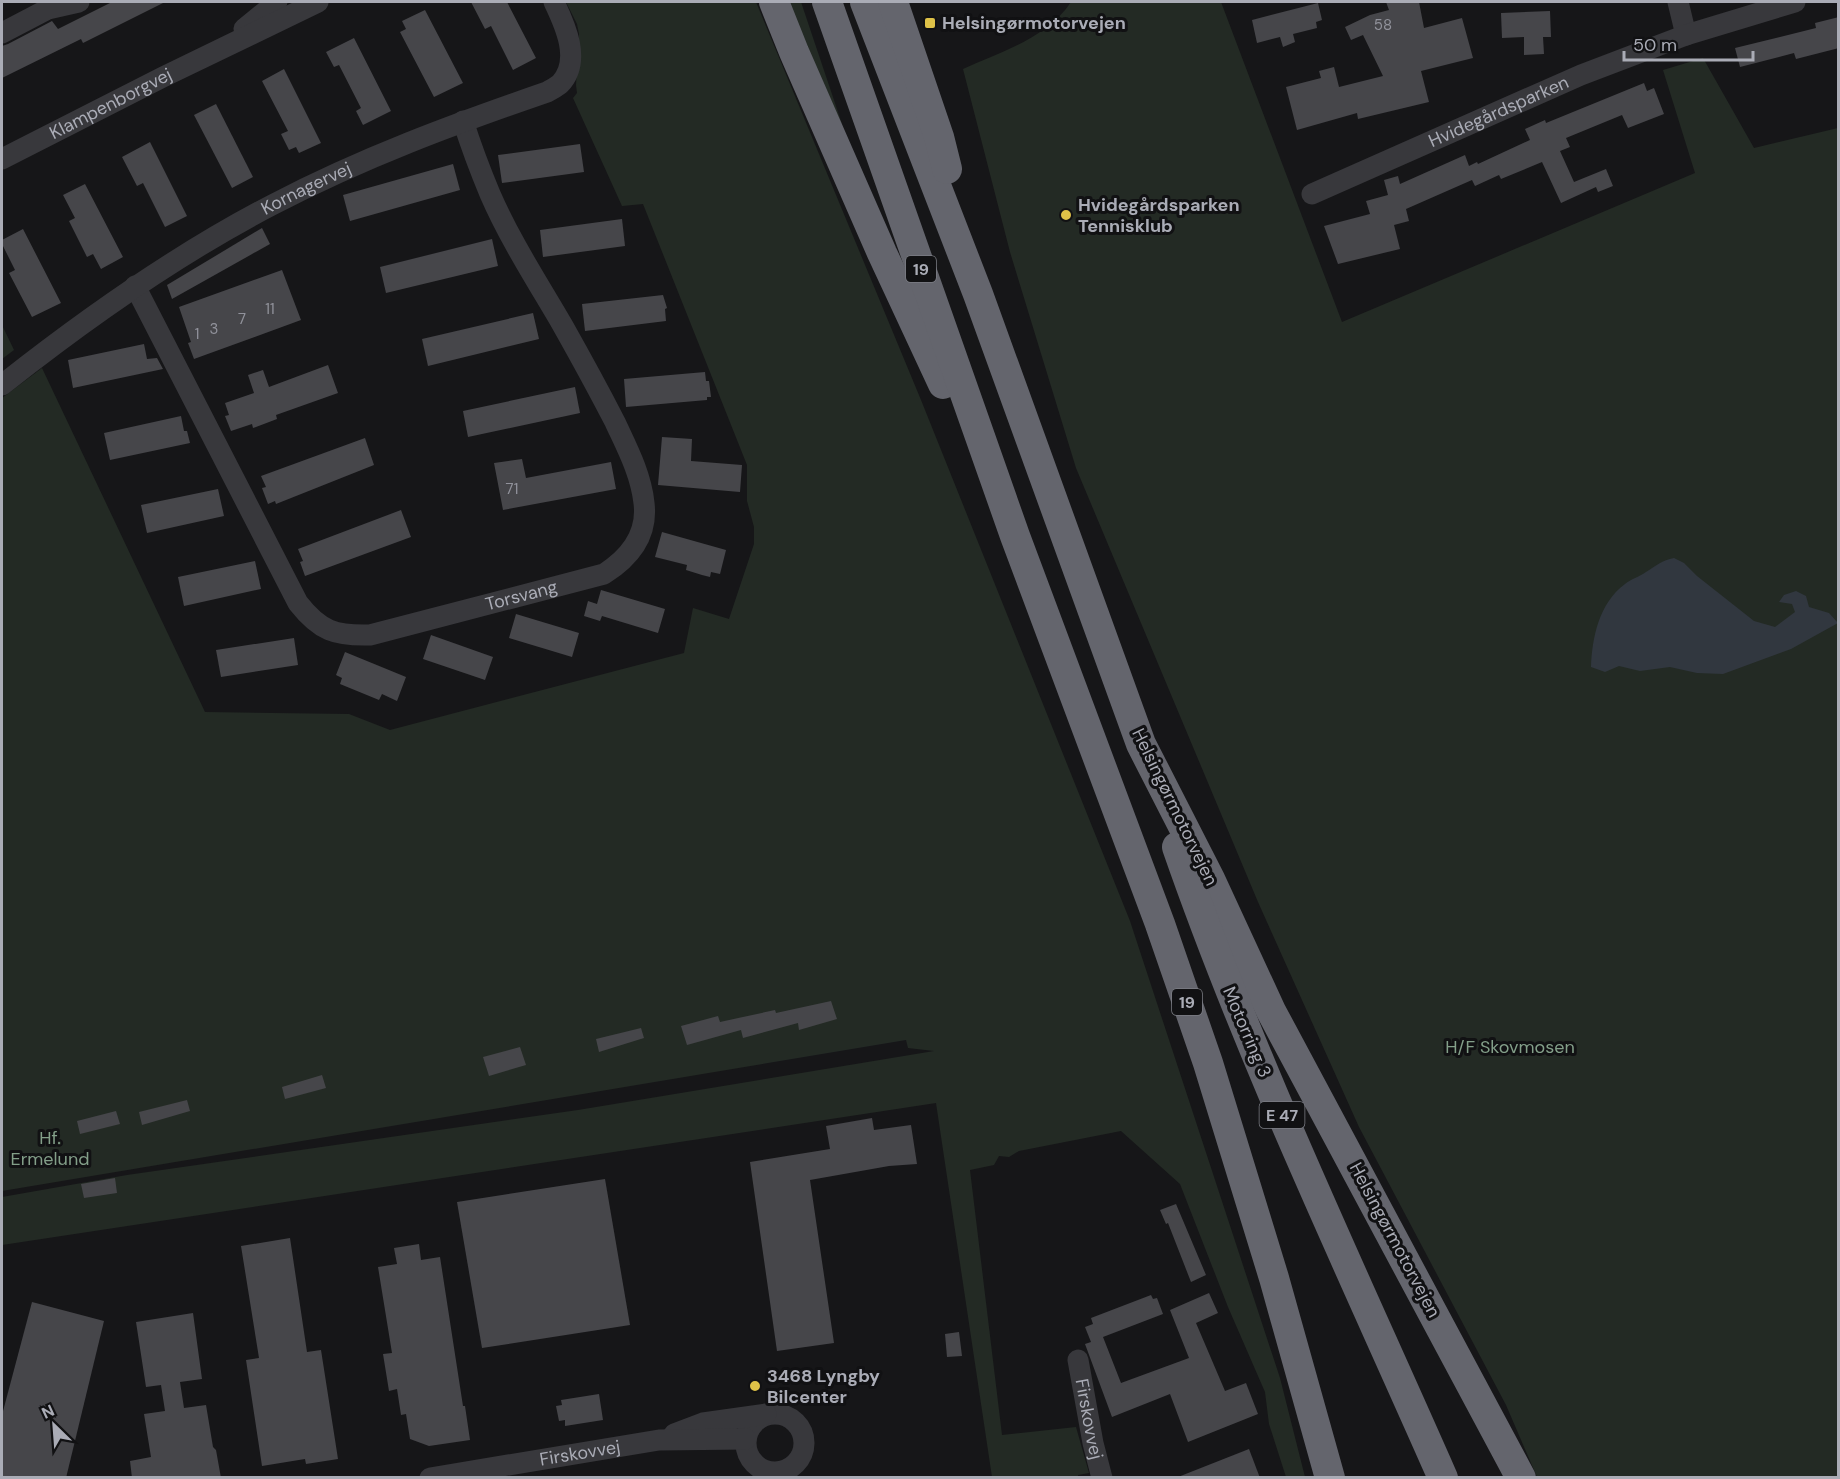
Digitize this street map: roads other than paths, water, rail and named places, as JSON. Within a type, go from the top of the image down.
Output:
[{"type":"highway","points":[[774,2],[882,253],[1015,536]]},
{"type":"highway","name":"19","points":[[827,2],[1015,536],[1156,912],[1208,1063],[1274,1278],[1330,1478]]},
{"type":"highway","name":"Helsingørmotorvejen","points":[[865,2],[978,294],[1141,744],[1210,879],[1271,1011],[1521,1478]]},
{"type":"highway","points":[[893,2],[939,137],[978,294]]},
{"type":"highway","name":"Motorring 3","points":[[1141,744],[1207,934],[1240,1016],[1443,1478]]},
{"type":"street","points":[[2,33],[48,9],[79,2]]},
{"type":"street","name":"Klampenborgvej","points":[[221,49],[277,2]]},
{"type":"street","name":"Klampenborgvej","points":[[2,159],[318,2]]},
{"type":"street","name":"Kornagervej","points":[[2,385],[57,341],[135,286],[217,235],[274,204],[392,149],[463,121],[548,92],[560,84],[568,71],[570,51],[568,31],[554,2]]},
{"type":"street","points":[[1678,2],[1686,35]]},
{"type":"street","name":"Hvidegårdsparken","points":[[1312,194],[1581,75],[1686,35],[1795,2]]},
{"type":"street","name":"Torsvang","points":[[135,286],[293,594],[312,621],[328,629],[349,635],[370,635],[604,574],[621,563],[635,546],[644,524],[644,504],[631,455],[594,381],[490,195],[463,121]]},
{"type":"street","name":"Firskovvej","points":[[1078,1360],[1093,1443],[1102,1478]]},
{"type":"street","points":[[768,1414],[782,1414],[794,1420],[804,1439],[801,1457],[788,1473],[769,1472],[754,1463],[748,1456],[746,1439],[753,1423],[768,1414]]},
{"type":"street","name":"Firskovvej","points":[[659,1440],[703,1423],[768,1414]]},
{"type":"street","name":"Firskovvej","points":[[430,1478],[659,1440],[746,1439]]},
{"type":"place","name":"Helsingørmotorvejen","points":[[930,23]]},
{"type":"place","name":"Hvidegårdsparken Tennisklub","points":[[1066,215]]},
{"type":"place","name":"3468 Lyngby Bilcenter","points":[[755,1386]]},
{"type":"park label","name":"H/F Skovmosen","points":[[1510,1047]]},
{"type":"park label","name":"Hf. Ermelund","points":[[50,1148]]}]
